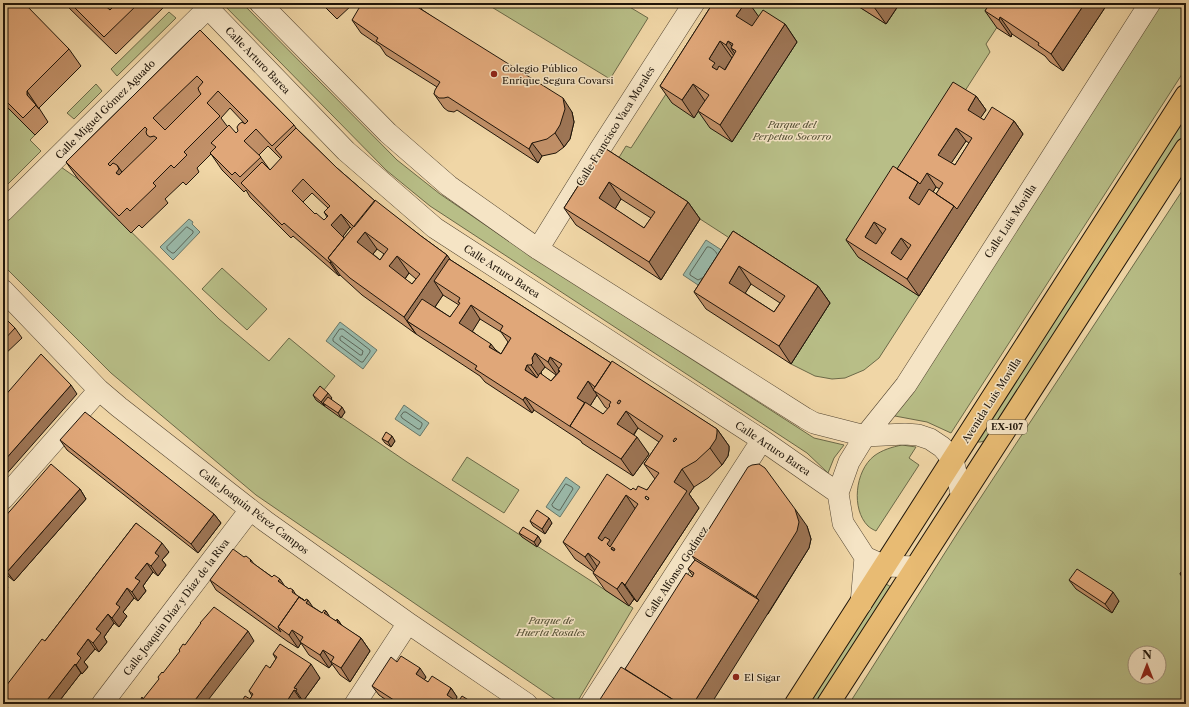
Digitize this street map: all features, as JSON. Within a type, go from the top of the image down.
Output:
[{"type":"main road","name":"Avenida Luis Movilla","points":[[796,704],[1186,96]]},
{"type":"main road","name":"EX-107","points":[[828,704],[1186,150]]},
{"type":"street","points":[[260,3],[388,133],[449,186],[538,249],[814,423],[865,436],[885,434],[918,435],[930,439],[942,447],[953,460],[962,497]]},
{"type":"street","name":"Calle Francisco Vaca Morales","points":[[538,249],[694,3]]},
{"type":"street","name":"Calle Luis Movilla","points":[[865,436],[906,385],[1150,3]]},
{"type":"street","name":"Calle Miguel Gómez Aguado","points":[[3,211],[205,6]]},
{"type":"street","name":"Calle Arturo Barea","points":[[205,6],[346,151],[435,228],[762,440],[838,493]]},
{"type":"street","name":"Calle Joaquín Pérez Campos","points":[[3,290],[99,390],[250,510],[408,623],[527,704]]},
{"type":"street","points":[[3,499],[99,390]]},
{"type":"street","points":[[865,436],[849,462],[838,493],[843,523],[865,557],[885,566],[917,567]]},
{"type":"street","name":"Calle Alfonso Godínez","points":[[592,704],[762,440]]},
{"type":"street","name":"Calle Joaquín Díaz y Díaz de la Riva","points":[[102,704],[250,510]]},
{"type":"street","points":[[861,604],[865,557]]},
{"type":"street","points":[[355,704],[408,623]]},
{"type":"green space","points":[[222,3],[242,3],[397,160],[440,194],[516,246],[814,438],[844,445],[834,458],[828,473],[807,453],[430,206],[386,170]]},
{"type":"green space","points":[[485,3],[623,3],[648,18],[610,79]]},
{"type":"green space","name":"Parque del Perpetuo Socorro","points":[[725,3],[853,3],[886,24],[900,3],[1013,3],[986,44],[990,52],[858,257],[919,296],[879,358],[864,370],[845,378],[832,379],[815,376],[791,364],[830,303],[615,164],[626,146],[631,148]]},
{"type":"green space","points":[[1161,3],[1186,3],[1186,68],[951,433],[927,422],[895,416],[895,411]]},
{"type":"green space","points":[[169,12],[176,18],[117,76],[111,69]]},
{"type":"green space","points":[[96,84],[102,91],[74,119],[67,113]]},
{"type":"green space","points":[[3,103],[35,135],[30,140],[41,151],[3,189]]},
{"type":"green space","points":[[1186,111],[1186,135],[989,440],[973,442]]},
{"type":"green space","name":"Parque de Huerta Rosales","points":[[61,167],[78,179],[219,319],[269,361],[289,338],[335,376],[316,400],[407,462],[633,608],[576,704],[562,704],[256,495],[111,373],[3,265],[3,224]]},
{"type":"green space","points":[[1186,185],[1186,704],[849,704],[960,529]]},
{"type":"green space","points":[[222,268],[267,309],[247,330],[202,289]]},
{"type":"green space","points":[[902,445],[916,447],[909,458],[919,465],[876,531],[868,526],[859,510],[857,500],[859,480],[868,463],[874,456],[887,449]]},
{"type":"green space","points":[[467,457],[519,490],[504,513],[452,480]]},
{"type":"green space","points":[[885,584],[891,587],[819,704],[805,704]]},
{"type":"water","points":[[189,219],[200,232],[173,260],[160,247]]},
{"type":"water","points":[[706,240],[723,251],[701,287],[683,275]]},
{"type":"water","points":[[340,322],[377,350],[363,369],[326,341]]},
{"type":"water","points":[[404,405],[429,423],[420,436],[395,419]]},
{"type":"water","points":[[566,477],[580,487],[560,517],[546,507]]},
{"type":"building","points":[[3,3],[24,3],[69,49],[27,91],[27,95],[36,105],[23,118],[3,98]]},
{"type":"building","points":[[70,3],[102,3],[110,10],[117,3],[139,3],[104,37]]},
{"type":"building","points":[[362,3],[411,3],[563,98],[565,109],[560,125],[555,133],[547,139],[532,143],[529,149],[448,97],[439,98],[434,94],[440,82],[376,41],[378,38],[352,20]]},
{"type":"building","points":[[713,3],[745,3],[736,16],[752,26],[763,10],[785,24],[720,125],[698,111],[709,95],[693,84],[682,100],[660,86]],"holes":[[[720,41],[726,45],[728,41],[733,44],[731,48],[736,51],[725,70],[719,66],[717,70],[712,67],[715,63],[709,59]]]},
{"type":"building","points":[[868,3],[877,3],[874,7]]},
{"type":"building","points":[[990,3],[1040,3],[1045,6],[1047,3],[1085,3],[1051,54],[1038,45],[1039,43],[1000,17],[999,20],[985,11]]},
{"type":"building","points":[[200,30],[294,125],[272,146],[256,129],[244,141],[261,157],[240,177],[235,172],[232,175],[210,153],[216,147],[211,143],[229,125],[236,133],[238,131],[237,127],[239,124],[242,122],[245,124],[248,121],[218,91],[207,103],[220,116],[184,152],[187,155],[174,168],[171,165],[153,183],[156,186],[130,211],[127,208],[119,216],[66,162]],"holes":[[[197,76],[203,82],[198,88],[201,94],[165,130],[153,118]],[[145,127],[147,129],[147,135],[157,138],[119,175],[116,173],[119,169],[117,165],[113,163],[110,166],[108,164]]]},
{"type":"building","points":[[953,82],[976,96],[968,110],[984,120],[992,107],[1014,121],[957,209],[936,194],[943,183],[927,173],[920,184],[897,169]],"holes":[[[956,128],[972,138],[955,165],[938,155]]]},
{"type":"building","points":[[296,128],[337,168],[375,201],[354,227],[341,214],[331,225],[344,238],[328,258],[331,262],[330,263],[284,223],[282,225],[241,183],[262,162],[270,170],[282,157],[275,149]],"holes":[[[303,179],[330,206],[324,212],[328,216],[324,220],[316,213],[315,214],[292,191]]]},
{"type":"building","points":[[603,147],[688,202],[649,262],[564,208]],"holes":[[[609,182],[655,212],[644,228],[599,198]]]},
{"type":"building","points":[[893,166],[918,182],[909,198],[919,205],[929,189],[954,206],[907,279],[846,240]],"holes":[[[874,222],[886,229],[876,244],[865,237]],[[901,238],[911,245],[901,260],[891,253]]]},
{"type":"building","points":[[375,200],[447,255],[404,317],[350,278],[328,258]],"holes":[[[365,232],[388,249],[380,260],[357,242]],[[397,256],[420,274],[412,284],[389,266]]]},
{"type":"building","points":[[733,231],[818,286],[779,346],[694,292]],"holes":[[[739,266],[785,296],[774,312],[729,283]]]},
{"type":"building","points":[[449,259],[611,363],[595,387],[588,381],[577,398],[585,403],[570,426],[571,427],[525,397],[523,400],[475,369],[477,366],[407,321],[422,299],[450,317],[460,303],[458,302],[460,298],[434,281]],"holes":[[[471,305],[503,326],[500,331],[511,338],[501,354],[489,347],[491,344],[459,323]],[[535,353],[548,362],[550,357],[562,364],[558,370],[560,371],[551,381],[540,373],[537,378],[525,370],[527,365],[531,365],[533,363],[532,358]]]},
{"type":"building","points":[[3,316],[15,328],[3,341]]},
{"type":"building","points":[[41,354],[71,385],[3,462],[3,398]]},
{"type":"building","points":[[612,361],[717,429],[716,439],[710,448],[696,461],[682,469],[674,482],[687,491],[625,585],[622,582],[617,589],[593,573],[600,562],[588,553],[585,557],[563,542],[607,474],[631,490],[633,488],[636,490],[638,486],[647,490],[659,473],[644,464],[663,436],[626,411],[617,424],[637,437],[621,459],[570,426],[585,402],[603,414],[610,406],[609,405],[611,402],[593,390]],"holes":[[[626,495],[638,504],[610,547],[607,544],[610,540],[605,537],[602,541],[598,538]]]},
{"type":"building","points":[[320,386],[328,393],[321,402],[313,395]]},
{"type":"building","points":[[328,397],[342,407],[338,413],[323,403]]},
{"type":"building","points":[[85,412],[214,514],[191,544],[60,440]]},
{"type":"building","points":[[386,432],[392,436],[388,442],[382,439]]},
{"type":"building","points":[[51,464],[80,489],[7,572],[3,568],[3,519]]},
{"type":"building","points":[[759,464],[765,468],[795,509],[799,522],[797,531],[756,597],[692,556],[748,467]]},
{"type":"building","points":[[537,510],[549,518],[542,529],[530,521]]},
{"type":"building","points":[[136,523],[162,543],[155,553],[159,556],[151,566],[147,563],[135,578],[140,581],[132,592],[127,588],[116,604],[120,607],[112,618],[108,614],[96,629],[101,633],[93,643],[88,639],[77,654],[81,658],[44,704],[3,704],[3,690],[42,639],[45,641]]},
{"type":"building","points":[[523,527],[538,536],[534,542],[519,533]]},
{"type":"building","points":[[233,549],[244,557],[246,556],[251,560],[250,561],[272,577],[274,575],[280,579],[278,581],[289,589],[290,588],[293,590],[292,592],[304,600],[299,597],[278,627],[281,632],[210,580]]},
{"type":"building","points":[[695,560],[759,600],[693,704],[680,704],[625,669],[686,573],[692,577],[694,573],[688,569]]},
{"type":"building","points":[[1186,564],[1186,578],[1180,574]]},
{"type":"building","points":[[1077,569],[1113,592],[1105,604],[1069,580]]},
{"type":"building","points":[[299,597],[305,601],[306,599],[308,600],[306,603],[322,613],[324,610],[326,611],[324,613],[336,621],[337,619],[337,622],[361,638],[341,668],[331,662],[334,657],[323,650],[320,655],[300,642],[303,637],[292,630],[289,635],[278,627]]},
{"type":"building","points":[[214,607],[248,631],[192,704],[139,704],[142,697],[143,699],[159,679],[158,677],[162,672],[163,673],[180,651],[179,650],[183,644],[185,645],[200,623]]},
{"type":"building","points":[[280,644],[311,664],[294,688],[297,689],[296,691],[294,690],[287,701],[289,703],[240,704],[245,696],[250,699],[253,694],[249,691],[266,665],[270,668],[277,657],[273,654]]},
{"type":"building","points":[[401,656],[420,668],[416,674],[428,682],[432,676],[451,688],[447,695],[453,699],[458,702],[462,696],[475,704],[400,704],[372,686],[391,657],[397,662]]},
{"type":"building","points":[[621,667],[680,704],[597,704]]},
{"type":"place","name":"Colegio Público Enrique Segura Covarsi","points":[[494,74]]},
{"type":"place","name":"El Sigar","points":[[736,677]]}]
